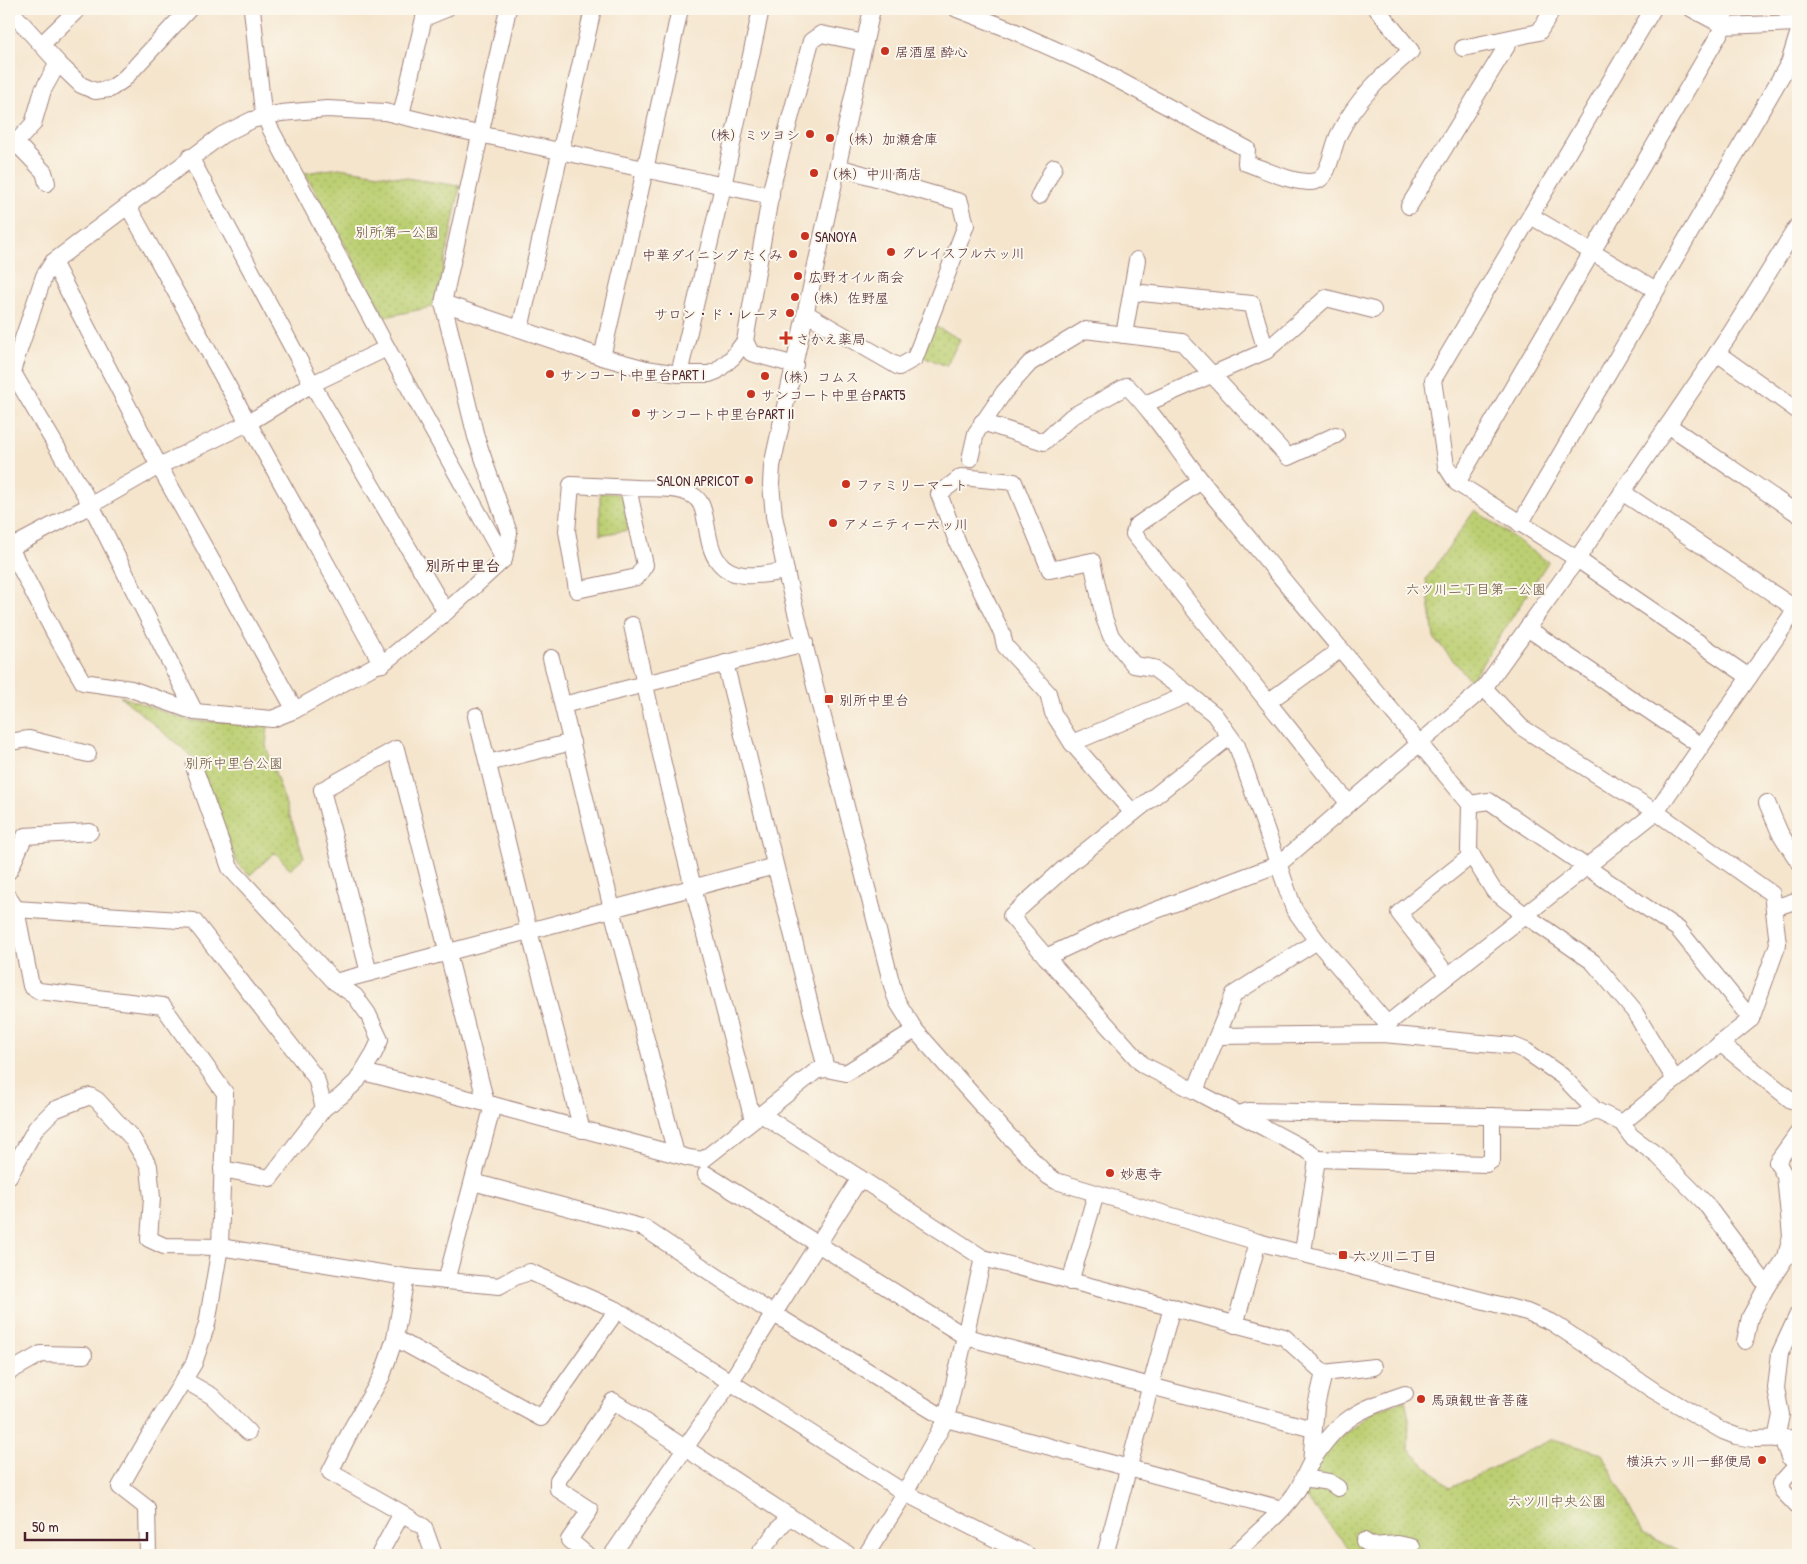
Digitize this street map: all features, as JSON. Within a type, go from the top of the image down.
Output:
[{"type":"street","points":[[9,9],[58,63],[81,85],[94,91],[110,89],[123,80],[189,9]]},
{"type":"street","points":[[42,44],[78,9]]},
{"type":"street","points":[[252,9],[265,117],[387,348],[504,559]]},
{"type":"street","points":[[401,115],[424,18],[446,9]]},
{"type":"street","points":[[387,348],[312,384],[248,423],[159,466],[91,505],[9,547],[83,682],[131,689],[195,712],[272,719],[295,710],[374,666],[382,664],[446,612],[504,559],[509,533],[476,437],[443,303],[508,9]]},
{"type":"street","points":[[520,329],[594,9]]},
{"type":"street","points":[[602,357],[646,170],[680,9]]},
{"type":"street","points":[[679,374],[723,186],[761,9]]},
{"type":"street","points":[[872,9],[807,314],[776,443],[771,484],[774,516],[786,571],[894,993],[915,1030],[1008,1134],[1048,1176],[1056,1181],[1258,1242],[1303,1252],[1527,1312],[1553,1323],[1653,1390],[1723,1430],[1736,1436],[1752,1439],[1798,1438]]},
{"type":"street","points":[[957,9],[1009,28],[1092,66],[1247,150],[1246,162],[1304,183],[1318,181],[1326,172],[1338,136],[1352,110],[1365,93],[1411,51],[1378,9]]},
{"type":"street","points":[[1463,48],[1539,32],[1549,16],[1549,9]]},
{"type":"street","points":[[1653,9],[1532,216],[1433,380],[1446,466],[1457,483],[1576,559],[1749,677]]},
{"type":"street","points":[[1692,9],[1724,26],[1798,23]]},
{"type":"street","points":[[1457,483],[1724,26],[1725,9]]},
{"type":"street","points":[[443,303],[602,357],[646,369],[679,374],[709,374],[717,371],[733,357],[745,341],[771,196],[811,41],[821,34],[865,43]]},
{"type":"street","points":[[1520,524],[1790,63],[1798,34]]},
{"type":"street","points":[[1409,206],[1511,39]]},
{"type":"street","points":[[48,184],[44,172],[12,147],[33,124],[44,90],[58,63]]},
{"type":"street","points":[[195,712],[91,505],[10,376],[44,276],[53,262],[190,157],[222,135],[252,120],[281,113],[327,109],[386,112],[561,152],[771,196]]},
{"type":"street","points":[[190,157],[312,384],[446,612]]},
{"type":"street","points":[[807,314],[899,367],[915,358],[966,225],[960,202],[838,167]]},
{"type":"street","points":[[1038,196],[1054,167]]},
{"type":"street","points":[[128,206],[382,664]]},
{"type":"street","points":[[1532,216],[1656,290]]},
{"type":"street","points":[[1046,958],[1106,929],[1279,864],[1484,688],[1576,559],[1717,353],[1798,225]]},
{"type":"street","points":[[1124,335],[1137,260]]},
{"type":"street","points":[[53,262],[159,466],[295,710]]},
{"type":"street","points":[[1132,292],[1252,304],[1266,351]]},
{"type":"street","points":[[1145,404],[1266,351],[1326,298],[1373,310]]},
{"type":"street","points":[[970,459],[976,433],[1004,392],[1030,363],[1085,330],[1182,342],[1288,457],[1336,435]]},
{"type":"street","points":[[745,341],[751,354],[795,364]]},
{"type":"street","points":[[1717,353],[1798,412]]},
{"type":"street","points":[[982,422],[1044,442],[1071,417],[1127,386],[1145,404],[1201,481],[1470,804],[1469,851],[1494,891],[1593,962],[1634,1011],[1675,1080]]},
{"type":"street","points":[[1668,424],[1798,514]]},
{"type":"street","points":[[1133,813],[1072,743],[1053,713],[1048,693],[1005,646],[1002,633],[958,544],[939,494],[961,477],[1014,482],[1050,570],[1092,561],[1104,618],[1111,636],[1134,665],[1153,668],[1214,714],[1237,746],[1294,909],[1385,1029]]},
{"type":"street","points":[[1201,481],[1136,526],[1134,534],[1349,804]]},
{"type":"street","points":[[628,488],[645,565],[637,577],[577,590],[568,531],[571,484],[682,491],[694,496],[702,505],[712,550],[717,561],[726,570],[741,575],[753,576],[786,571]]},
{"type":"street","points":[[1385,1029],[1448,976],[1656,812],[1797,607],[1622,492]]},
{"type":"street","points":[[632,625],[644,684],[693,888],[757,1117],[860,1178],[983,1258],[1284,1338],[1324,1373],[1374,1367]]},
{"type":"street","points":[[1527,628],[1701,746]]},
{"type":"street","points":[[563,704],[805,643]]},
{"type":"street","points":[[1268,702],[1341,649]]},
{"type":"street","points":[[551,658],[612,909],[691,1164]]},
{"type":"street","points":[[725,664],[826,1069]]},
{"type":"street","points":[[1484,688],[1521,727],[1656,812],[1772,894],[1778,944],[1751,1018],[1622,1123]]},
{"type":"street","points":[[1072,743],[1189,694]]},
{"type":"street","points":[[476,716],[529,931],[582,1130]]},
{"type":"street","points":[[1229,737],[1068,865],[1011,916],[1046,958],[1143,1065],[1240,1114],[1310,1152],[1317,1159],[1486,1164],[1492,1160],[1492,1116]]},
{"type":"street","points":[[9,742],[29,740],[88,754]]},
{"type":"street","points":[[488,763],[572,742]]},
{"type":"street","points":[[369,973],[322,790],[396,749],[448,952],[490,1104],[474,1182],[446,1281]]},
{"type":"street","points":[[194,767],[230,868],[335,982],[355,996],[368,1014],[380,1040],[363,1072],[352,1086],[324,1108],[270,1178],[222,1169]]},
{"type":"street","points":[[1470,804],[1489,801],[1585,868],[1678,929],[1751,1018]]},
{"type":"street","points":[[1767,803],[1780,833],[1798,862]]},
{"type":"street","points":[[9,871],[25,836],[90,832]]},
{"type":"street","points":[[1448,976],[1399,913],[1472,855]]},
{"type":"street","points":[[335,982],[775,866]]},
{"type":"street","points":[[1774,908],[1798,900]]},
{"type":"street","points":[[148,1555],[147,1508],[120,1487],[194,1363],[203,1340],[214,1289],[220,1247],[225,1093],[169,1001],[39,992],[31,986],[13,904],[194,922],[316,1078],[324,1108]]},
{"type":"street","points":[[1196,1091],[1234,994],[1317,941]]},
{"type":"street","points":[[1218,1036],[1385,1029],[1514,1046],[1526,1051],[1562,1076],[1595,1110],[1622,1123],[1632,1136],[1658,1156],[1706,1203],[1767,1286]]},
{"type":"street","points":[[691,1164],[703,1160],[816,1071],[826,1069],[846,1072],[915,1030]]},
{"type":"street","points":[[1720,1044],[1792,1100],[1798,1102]]},
{"type":"street","points":[[363,1072],[490,1104],[691,1164],[966,1337],[1314,1429]]},
{"type":"street","points":[[9,1176],[15,1152],[54,1110],[90,1096],[97,1100],[132,1138],[149,1166],[152,1198],[149,1239],[164,1246],[220,1247],[406,1277],[499,1286],[517,1276],[530,1272],[616,1310],[905,1493],[1027,1555]]},
{"type":"street","points":[[1240,1114],[1248,1110],[1579,1118],[1595,1110]]},
{"type":"street","points":[[1745,1341],[1750,1317],[1786,1257],[1791,1236],[1785,1176],[1777,1162],[1798,1133]]},
{"type":"street","points":[[1303,1252],[1317,1159]]},
{"type":"street","points":[[612,1555],[731,1382],[860,1178]]},
{"type":"street","points":[[474,1182],[644,1228],[773,1314],[946,1419],[1282,1509]]},
{"type":"street","points":[[1070,1282],[1096,1194]]},
{"type":"street","points":[[1235,1325],[1258,1242]]},
{"type":"street","points":[[866,1555],[905,1493],[946,1419],[983,1258]]},
{"type":"street","points":[[406,1277],[395,1338],[382,1376],[330,1472],[424,1527],[434,1555]]},
{"type":"street","points":[[1106,1555],[1172,1307]]},
{"type":"street","points":[[395,1338],[541,1418],[616,1310]]},
{"type":"street","points":[[1798,1314],[1780,1353],[1776,1388],[1781,1415],[1779,1439],[1789,1457],[1798,1464],[1780,1484],[1782,1490],[1798,1507]]},
{"type":"street","points":[[9,1372],[41,1354],[84,1355]]},
{"type":"street","points":[[1310,1463],[1316,1406],[1324,1373]]},
{"type":"street","points":[[184,1380],[212,1396],[248,1432]]},
{"type":"street","points":[[1235,1555],[1295,1495],[1310,1463],[1327,1438],[1341,1423],[1377,1403],[1405,1394]]},
{"type":"street","points":[[587,1555],[569,1540],[590,1510],[558,1489],[558,1480],[613,1401],[850,1555]]},
{"type":"street","points":[[1303,1478],[1329,1482],[1338,1488]]},
{"type":"street","points":[[379,1555],[402,1513]]},
{"type":"street","points":[[758,1555],[789,1516]]},
{"type":"street","points":[[1364,1542],[1372,1546],[1398,1544],[1412,1547]]},
{"type":"green space","name":"別所第一公園","points":[[339,168],[460,186],[436,306],[385,317],[305,173]]},
{"type":"green space","points":[[934,326],[960,339],[946,366],[921,355]]},
{"type":"green space","points":[[600,493],[623,494],[628,530],[600,535]]},
{"type":"green space","name":"六ツ川二丁目第一公園","points":[[1475,510],[1548,562],[1471,681],[1434,638],[1426,579]]},
{"type":"green space","name":"別所中里台公園","points":[[120,696],[190,721],[232,721],[268,726],[266,746],[304,857],[290,869],[275,852],[250,875],[238,865],[198,766],[187,752]]},
{"type":"green space","name":"六ツ川中央公園","points":[[1405,1400],[1409,1419],[1408,1449],[1450,1488],[1553,1439],[1602,1454],[1643,1533],[1685,1555],[1355,1555],[1302,1493],[1327,1449],[1372,1413]]},
{"type":"place","name":"居酒屋 酔心","points":[[885,51]]},
{"type":"place","name":"（株）ミツヨシ","points":[[810,134]]},
{"type":"place","name":"（株）加瀬倉庫","points":[[830,138]]},
{"type":"place","name":"（株）中川商店","points":[[814,173]]},
{"type":"place","name":"SANOYA","points":[[805,236]]},
{"type":"place","name":"グレイスフル六ッ川","points":[[891,252]]},
{"type":"place","name":"中華ダイニング たくみ","points":[[793,254]]},
{"type":"place","name":"広野オイル商会","points":[[798,276]]},
{"type":"place","name":"（株）佐野屋","points":[[795,297]]},
{"type":"place","name":"サロン・ド・レーヌ","points":[[790,313]]},
{"type":"place","name":"さかえ薬局","points":[[786,338]]},
{"type":"place","name":"サンコート中里台PART I","points":[[550,374]]},
{"type":"place","name":"（株）コムス","points":[[765,376]]},
{"type":"place","name":"サンコート中里台PART5","points":[[751,394]]},
{"type":"place","name":"サンコート中里台PART II","points":[[636,413]]},
{"type":"place","name":"SALON APRICOT","points":[[749,480]]},
{"type":"place","name":"ファミリーマート","points":[[846,484]]},
{"type":"place","name":"アメニティー六ッ川","points":[[833,523]]},
{"type":"place","name":"別所中里台","points":[[829,699]]},
{"type":"place","name":"妙恵寺","points":[[1110,1173]]},
{"type":"place","name":"六ツ川二丁目","points":[[1343,1255]]},
{"type":"place","name":"馬頭観世音菩薩","points":[[1421,1399]]},
{"type":"place","name":"横浜六ッ川一郵便局","points":[[1762,1460]]},
{"type":"district","name":"別所中里台","points":[[463,565]]}]
